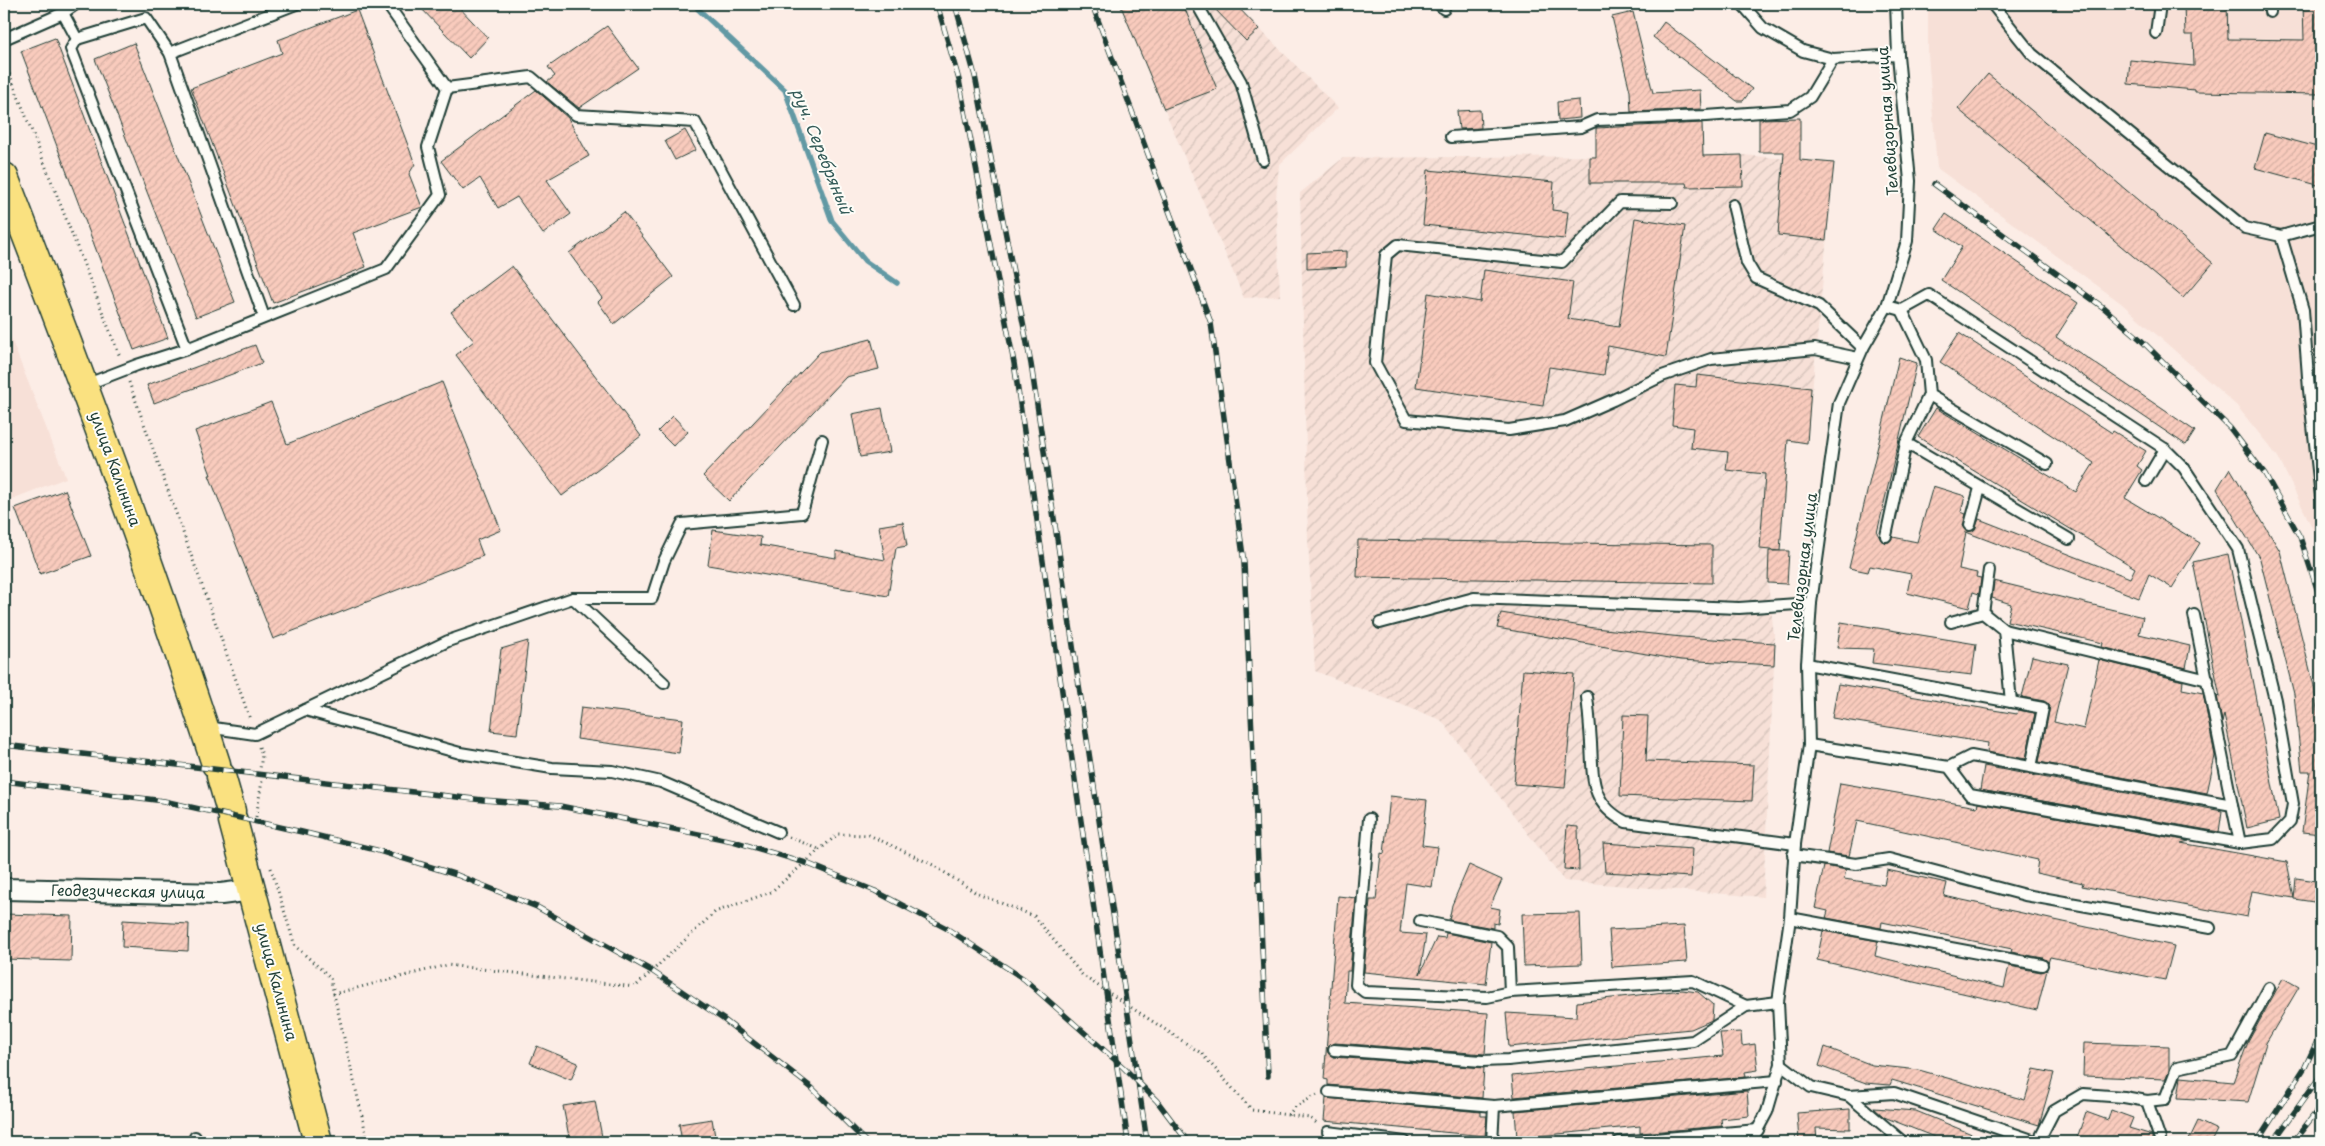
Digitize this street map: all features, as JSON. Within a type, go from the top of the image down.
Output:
[{"type":"main road","name":"улица Калинина","points":[[4,177],[85,385],[148,560],[219,770],[240,816],[252,890],[318,1142]]},
{"type":"street","name":"Геодезическая улица","points":[[4,889],[221,894],[252,890]]},
{"type":"lane","points":[[4,39],[63,13],[76,4]]},
{"type":"lane","points":[[170,53],[296,4]]},
{"type":"lane","points":[[387,4],[446,88]]},
{"type":"lane","points":[[1197,4],[1241,82],[1263,160]]},
{"type":"lane","points":[[1742,4],[1763,28],[1803,51],[1833,59],[1898,55]]},
{"type":"lane","name":"Телевизорная улица","points":[[1751,1142],[1768,1112],[1781,1064],[1778,1002],[1790,918],[1795,844],[1810,745],[1807,664],[1811,603],[1839,403],[1858,358],[1887,306],[1908,241],[1910,181],[1898,55],[1896,4]]},
{"type":"lane","points":[[1992,4],[2032,54],[2245,228],[2281,236],[2321,225]]},
{"type":"lane","points":[[2156,33],[2160,4]]},
{"type":"lane","points":[[63,13],[77,39]]},
{"type":"lane","points":[[187,348],[71,49],[77,39],[146,18],[170,53],[264,317]]},
{"type":"lane","points":[[1451,137],[1581,128],[1597,120],[1706,116],[1790,110],[1810,97],[1833,59]]},
{"type":"lane","points":[[446,88],[531,76],[576,115],[695,122],[794,305]]},
{"type":"lane","points":[[85,385],[187,348],[386,269],[440,195],[428,147],[446,88]]},
{"type":"lane","points":[[1672,203],[1620,202],[1562,262],[1398,245],[1386,256],[1375,363],[1406,420],[1509,430],[1565,421],[1662,376],[1712,359],[1815,349],[1858,358]]},
{"type":"lane","points":[[1734,205],[1747,263],[1756,278],[1819,306],[1863,348]]},
{"type":"lane","points":[[2281,236],[2304,310],[2310,400],[2321,497]]},
{"type":"lane","points":[[1887,306],[1902,310],[1929,294],[2165,449],[2184,468],[2238,549],[2275,700],[2293,804],[2290,821],[2274,839],[2240,843],[1970,795],[1949,767]]},
{"type":"lane","points":[[1886,536],[1906,443],[1929,395],[1926,360],[1902,310]]},
{"type":"lane","points":[[1929,395],[2047,464]]},
{"type":"lane","points":[[204,727],[256,734],[448,641],[573,598],[652,598],[664,561],[682,524],[802,513],[822,440]]},
{"type":"lane","points":[[1906,443],[2069,539]]},
{"type":"lane","points":[[2146,481],[2165,449]]},
{"type":"lane","points":[[1970,525],[1980,488]]},
{"type":"lane","points":[[1983,613],[1989,570]]},
{"type":"lane","points":[[573,598],[664,683]]},
{"type":"lane","points":[[1380,623],[1474,598],[1739,608],[1811,603]]},
{"type":"lane","points":[[1951,622],[1983,613]]},
{"type":"lane","points":[[1983,613],[2004,630],[2208,680]]},
{"type":"lane","points":[[2194,615],[2240,843]]},
{"type":"lane","points":[[2004,630],[2011,702]]},
{"type":"lane","points":[[1807,664],[2043,708],[2031,767]]},
{"type":"lane","points":[[1587,697],[1592,778],[1603,805],[1613,815],[1626,822],[1795,844]]},
{"type":"lane","points":[[305,710],[460,753],[552,768],[612,770],[661,782],[778,832]]},
{"type":"lane","points":[[1810,745],[1949,767],[1971,756],[2232,805]]},
{"type":"lane","points":[[1369,819],[1356,985],[1366,992],[1487,997],[1510,992],[1693,981],[1746,1006]]},
{"type":"lane","points":[[1794,855],[1856,864],[1889,859],[2025,894],[2210,928]]},
{"type":"lane","points":[[1790,918],[2042,964]]},
{"type":"lane","points":[[1420,921],[1497,936],[1508,947],[1510,992]]},
{"type":"lane","points":[[1781,1064],[1811,1088],[1850,1096],[1894,1093],[2038,1142],[2054,1111],[2083,1094],[2147,1101],[2166,1100],[2177,1068],[2232,1056],[2269,988]]},
{"type":"lane","points":[[1334,1050],[1482,1061],[1654,1045],[1693,1040],[1746,1006],[1778,1002]]},
{"type":"lane","points":[[1329,1092],[1494,1106],[1777,1081]]},
{"type":"lane","points":[[1850,1096],[1903,1142]]},
{"type":"lane","points":[[2147,1101],[2160,1139],[2158,1142]]},
{"type":"lane","points":[[1492,1142],[1494,1106]]},
{"type":"lane","points":[[1619,1142],[1758,1130]]},
{"type":"lane","points":[[1327,1137],[1405,1142]]},
{"type":"path","points":[[4,60],[125,369],[256,734],[262,756],[260,769]]},
{"type":"path","points":[[240,816],[262,781]]},
{"type":"path","points":[[778,832],[821,850]]},
{"type":"path","points":[[333,994],[447,965],[636,987],[715,912],[771,892],[838,834],[869,835],[933,865],[978,894],[1034,916],[1083,976],[1201,1053],[1252,1110],[1310,1118],[1327,1137]]},
{"type":"path","points":[[270,864],[295,946],[330,977],[368,1142]]},
{"type":"path","points":[[1288,1115],[1296,1106],[1311,1097],[1329,1092]]},
{"type":"shaded area","points":[[1120,4],[1235,4],[1338,108],[1279,165],[1276,198],[1280,296],[1244,298]]},
{"type":"shaded area","points":[[1928,4],[2321,4],[2321,546],[2278,457],[2237,406],[2121,303],[1937,168],[1928,54]]},
{"type":"shaded area","points":[[1742,155],[1834,163],[1807,443],[1768,439],[1760,549],[1769,550],[1768,583],[1775,643],[1763,897],[1564,881],[1441,720],[1315,671],[1308,539],[1300,193],[1343,158]]},
{"type":"shaded area","points":[[4,321],[66,478],[4,502]]},
{"type":"building","points":[[417,4],[456,4],[488,38],[469,58]]},
{"type":"building","points":[[1120,4],[1183,4],[1217,89],[1164,109]]},
{"type":"building","points":[[1210,4],[1235,4],[1259,29],[1246,41]]},
{"type":"building","points":[[2184,4],[2227,4],[2228,39],[2304,40],[2303,4],[2321,4],[2321,94],[2195,92],[2195,90],[2128,84],[2130,60],[2194,66],[2193,35],[2185,35]]},
{"type":"building","points":[[357,10],[415,164],[409,174],[422,207],[353,233],[366,267],[273,303],[191,88],[282,53],[278,40]]},
{"type":"building","points":[[1633,12],[1653,93],[1700,90],[1701,109],[1631,112],[1630,91],[1612,17]]},
{"type":"building","points":[[1664,22],[1752,89],[1743,101],[1737,101],[1653,37]]},
{"type":"building","points":[[607,26],[638,68],[579,108],[547,82],[555,76],[548,67]]},
{"type":"building","points":[[55,38],[168,338],[134,350],[21,51]]},
{"type":"building","points":[[134,43],[235,302],[196,317],[95,59]]},
{"type":"building","points":[[1988,74],[2213,263],[2183,298],[1958,109]]},
{"type":"building","points":[[536,90],[568,118],[589,156],[547,180],[571,214],[543,234],[517,197],[498,208],[480,178],[463,190],[441,161]]},
{"type":"building","points":[[1579,100],[1580,118],[1558,120],[1557,102]]},
{"type":"building","points":[[1480,110],[1481,128],[1459,129],[1457,111]]},
{"type":"building","points":[[1800,118],[1800,160],[1834,163],[1826,240],[1778,235],[1784,152],[1759,152],[1759,119]]},
{"type":"building","points":[[1702,123],[1703,156],[1742,155],[1743,186],[1687,187],[1686,183],[1590,183],[1590,157],[1596,157],[1596,128]]},
{"type":"building","points":[[685,130],[696,150],[675,160],[665,141]]},
{"type":"building","points":[[2265,133],[2321,148],[2321,186],[2255,168]]},
{"type":"building","points":[[1428,170],[1554,182],[1552,210],[1568,212],[1565,239],[1423,225]]},
{"type":"building","points":[[624,212],[673,277],[614,324],[598,302],[602,298],[569,253]]},
{"type":"building","points":[[1946,214],[2078,303],[2056,337],[2195,431],[2186,445],[1941,280],[1962,247],[1936,229]]},
{"type":"building","points":[[1635,218],[1685,226],[1666,357],[1608,346],[1604,375],[1549,367],[1543,406],[1416,387],[1428,293],[1480,302],[1484,270],[1573,282],[1568,319],[1619,327]]},
{"type":"building","points":[[1346,251],[1346,267],[1307,269],[1307,253]]},
{"type":"building","points":[[512,266],[641,436],[562,496],[456,355],[474,341],[451,312]]},
{"type":"building","points":[[1959,333],[2112,433],[2113,431],[2146,451],[2137,466],[2142,470],[2125,498],[2200,543],[2172,588],[2149,574],[2139,598],[1966,532],[1959,569],[1977,573],[1976,577],[1981,578],[1979,594],[1973,592],[1969,608],[1907,593],[1911,574],[1870,566],[1868,572],[1849,568],[1899,357],[1917,363],[1877,533],[1882,541],[1889,542],[1893,537],[1917,542],[1933,486],[1965,496],[1961,512],[1966,514],[1963,526],[1968,531],[1975,529],[1979,519],[2130,578],[2135,568],[1918,437],[1936,408],[2076,492],[2094,463],[1940,362]]},
{"type":"building","points":[[871,339],[879,369],[846,377],[729,501],[703,476],[820,352]]},
{"type":"building","points":[[255,345],[262,363],[154,403],[147,385]]},
{"type":"building","points":[[1697,375],[1811,388],[1807,443],[1788,440],[1780,551],[1760,549],[1765,474],[1726,470],[1728,452],[1691,448],[1693,428],[1672,425],[1675,385],[1696,387]]},
{"type":"building","points":[[442,382],[501,530],[477,540],[483,556],[273,639],[209,475],[211,475],[195,431],[271,402],[287,444]]},
{"type":"building","points":[[882,408],[890,452],[860,457],[852,414]]},
{"type":"building","points":[[673,416],[688,432],[673,446],[658,431]]},
{"type":"building","points":[[2230,468],[2280,551],[2314,686],[2321,742],[2321,834],[2302,832],[2310,771],[2302,771],[2294,694],[2260,559],[2217,489]]},
{"type":"building","points":[[65,490],[91,556],[40,574],[15,508]]},
{"type":"building","points":[[903,522],[907,546],[896,548],[888,596],[708,565],[713,530],[761,537],[760,545],[836,558],[836,551],[885,560],[879,526]]},
{"type":"building","points":[[1358,540],[1712,545],[1712,583],[1357,577]]},
{"type":"building","points":[[1769,551],[1789,551],[1787,584],[1768,583]]},
{"type":"building","points":[[2228,554],[2279,820],[2247,828],[2224,715],[2222,722],[2217,696],[2220,697],[2193,562]]},
{"type":"building","points":[[1994,581],[2143,617],[2139,634],[2190,646],[2186,668],[2102,647],[2103,643],[2007,621],[2011,604],[1992,598]]},
{"type":"building","points":[[1501,613],[1594,628],[1682,637],[1775,643],[1774,665],[1681,660],[1497,628]]},
{"type":"building","points":[[1841,622],[1976,644],[1972,675],[1872,663],[1874,649],[1837,648]]},
{"type":"building","points":[[528,641],[517,734],[491,731],[501,649]]},
{"type":"building","points":[[2032,656],[2068,664],[2054,722],[2084,729],[2099,660],[2183,681],[2182,689],[2203,693],[2215,756],[2207,793],[2039,762],[2050,706],[2044,701],[2022,697]]},
{"type":"building","points":[[1523,670],[1574,674],[1565,788],[1514,784]]},
{"type":"building","points":[[1838,684],[2017,714],[2018,710],[2035,713],[2026,759],[1987,752],[1988,743],[1832,718]]},
{"type":"building","points":[[581,707],[683,719],[679,753],[577,739]]},
{"type":"building","points":[[1623,715],[1648,716],[1646,761],[1754,765],[1752,801],[1620,796]]},
{"type":"building","points":[[1984,766],[2222,811],[2219,832],[1980,790]]},
{"type":"building","points":[[1840,783],[1977,807],[1978,803],[2189,841],[2181,843],[2287,862],[2294,898],[2252,891],[2247,917],[2082,886],[2083,883],[2036,873],[2038,860],[1857,821],[1849,856],[1827,853]]},
{"type":"building","points":[[1390,796],[1427,800],[1422,845],[1438,847],[1432,887],[1406,883],[1400,933],[1426,935],[1420,974],[1437,937],[1445,938],[1446,933],[1491,942],[1486,984],[1364,972],[1370,900],[1376,900],[1381,853],[1384,854]]},
{"type":"building","points":[[1567,826],[1578,827],[1579,870],[1564,869]]},
{"type":"building","points":[[1603,843],[1693,849],[1691,877],[1605,872]]},
{"type":"building","points":[[1469,865],[1502,880],[1490,907],[1500,909],[1498,924],[1493,923],[1493,928],[1449,920],[1452,905]]},
{"type":"building","points":[[1824,866],[1846,870],[1844,879],[1884,885],[1887,870],[1947,883],[1944,896],[2174,946],[2165,980],[2050,957],[2048,963],[2043,958],[2011,952],[2012,949],[1882,922],[1881,928],[1826,918],[1828,911],[1815,908]]},
{"type":"building","points":[[2296,878],[2317,881],[2314,902],[2294,899]]},
{"type":"building","points":[[1338,896],[1356,898],[1350,971],[1347,971],[1345,1003],[1488,1013],[1485,1054],[1335,1043],[1328,1047],[1328,1053],[1333,1057],[1484,1068],[1482,1098],[1328,1085],[1328,1080],[1324,1079]]},
{"type":"building","points":[[1580,913],[1582,964],[1524,966],[1522,914]]},
{"type":"building","points":[[4,914],[72,916],[71,961],[4,959]]},
{"type":"building","points":[[123,920],[189,924],[188,951],[122,947]]},
{"type":"building","points":[[1684,926],[1687,962],[1612,967],[1609,930]]},
{"type":"building","points":[[1823,931],[1878,941],[1875,956],[2004,988],[2009,966],[2041,972],[2047,970],[2037,1010],[1817,960]]},
{"type":"building","points":[[2283,978],[2299,987],[2266,1043],[2248,1102],[2178,1098],[2181,1077],[2233,1082],[2248,1042]]},
{"type":"building","points":[[1682,990],[1698,992],[1713,1005],[1712,1020],[1691,1029],[1509,1047],[1506,1013],[1576,1017],[1577,1002]]},
{"type":"building","points":[[1741,1032],[1742,1046],[1755,1044],[1758,1070],[1745,1072],[1746,1077],[1514,1097],[1512,1076],[1723,1056],[1720,1033]]},
{"type":"building","points":[[2084,1043],[2169,1046],[2169,1071],[2165,1079],[2083,1076]]},
{"type":"building","points":[[537,1046],[578,1063],[571,1080],[530,1063]]},
{"type":"building","points":[[1825,1047],[1872,1065],[1919,1070],[2025,1100],[2034,1069],[2054,1073],[2039,1125],[1892,1080],[1890,1085],[1866,1083],[1819,1066]]},
{"type":"building","points":[[1747,1091],[1749,1116],[1721,1119],[1722,1126],[1640,1133],[1640,1126],[1517,1138],[1515,1111]]},
{"type":"building","points":[[1326,1098],[1481,1112],[1481,1116],[1487,1116],[1485,1136],[1324,1121]]},
{"type":"building","points":[[595,1101],[603,1142],[570,1142],[563,1106]]},
{"type":"building","points":[[1874,1108],[1916,1111],[1991,1142],[1947,1142],[1884,1117]]},
{"type":"building","points":[[1850,1109],[1850,1129],[1816,1128],[1817,1142],[1799,1142],[1797,1113]]},
{"type":"building","points":[[2111,1110],[2133,1118],[2129,1128],[2152,1135],[2152,1142],[2088,1142],[2077,1138],[2086,1112],[2108,1120]]},
{"type":"building","points":[[712,1119],[716,1142],[682,1142],[679,1124]]},
{"type":"building","points":[[2198,1121],[2217,1130],[2211,1142],[2188,1142]]},
{"type":"waterway","name":"руч. Серебряный","points":[[698,9],[785,90],[832,221],[865,261],[897,283]]},
{"type":"railway","points":[[937,4],[959,80],[1014,363],[1128,1142]]},
{"type":"railway","points":[[955,4],[975,76],[1031,364],[1147,1142]]},
{"type":"railway","points":[[1092,4],[1211,323],[1244,563],[1268,1076]]},
{"type":"railway","points":[[1934,184],[2104,308],[2140,339],[2230,428],[2265,474],[2300,537],[2321,601]]},
{"type":"railway","points":[[4,745],[483,800],[560,806],[733,841],[806,863],[875,891],[946,928],[1024,979],[1123,1067],[1157,1101],[1188,1142]]},
{"type":"railway","points":[[4,781],[164,801],[302,832],[376,850],[457,875],[537,907],[652,971],[723,1019],[812,1088],[866,1142]]},
{"type":"railway","points":[[2257,1142],[2305,1067],[2321,1033]]},
{"type":"railway","points":[[2273,1142],[2321,1075]]},
{"type":"railway","points":[[2293,1142],[2321,1106]]}]
